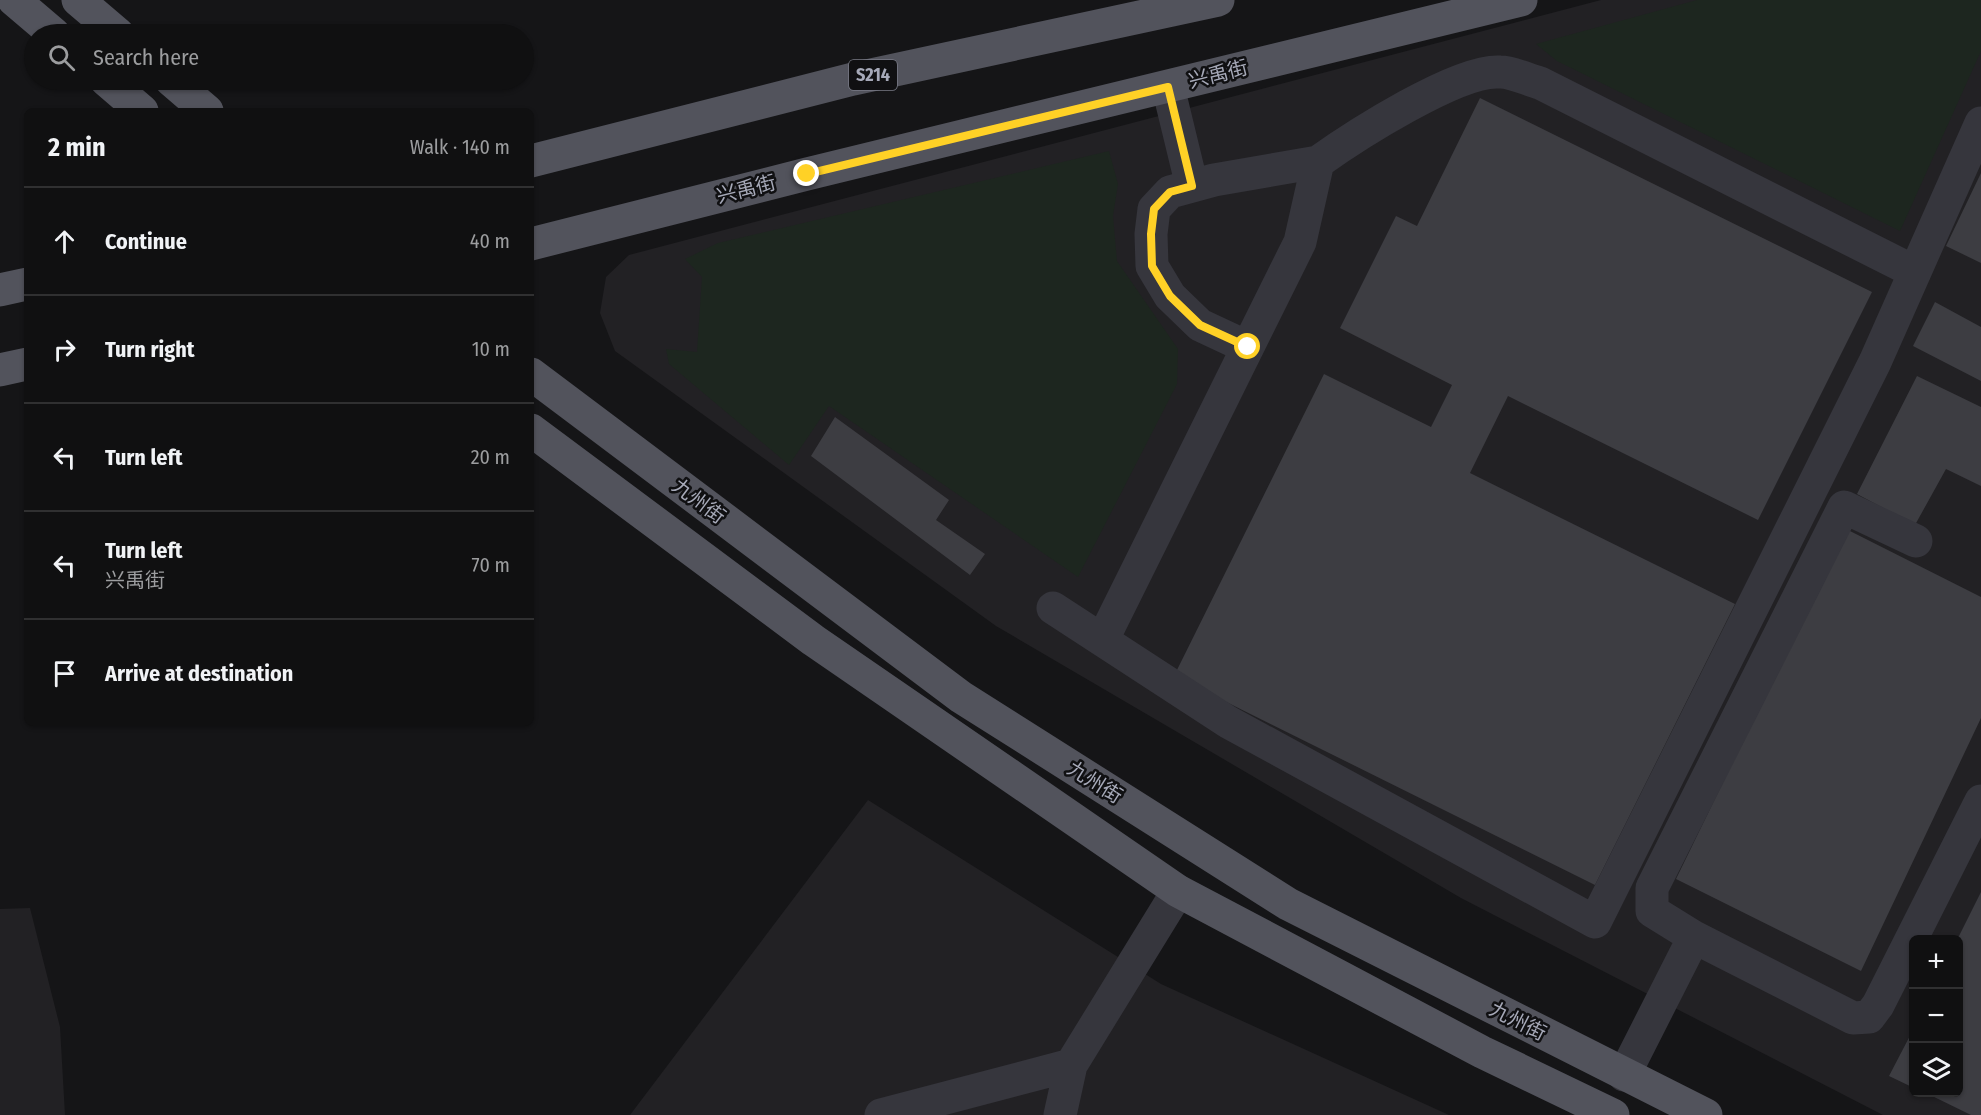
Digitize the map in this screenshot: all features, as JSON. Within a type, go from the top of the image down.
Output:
[{"type":"main road","points":[[14,0],[42,24]]},
{"type":"main road","points":[[78,0],[106,24]]},
{"type":"main road","name":"S214","points":[[534,160],[853,79],[1218,0]]},
{"type":"main road","name":"兴禹街","points":[[534,243],[1521,0]]},
{"type":"main road","points":[[118,90],[139,108]]},
{"type":"main road","points":[[183,90],[204,108]]},
{"type":"main road","points":[[0,290],[24,285]]},
{"type":"main road","points":[[0,370],[24,365]]},
{"type":"main road","name":"九州街","points":[[534,376],[961,697],[1288,904],[1706,1115]]},
{"type":"main road","points":[[534,432],[813,640],[1178,891],[1482,1052],[1613,1115]]},
{"type":"lane","points":[[1248,347],[1200,325],[1170,296],[1152,266],[1151,234],[1154,209],[1170,192],[1318,162],[1358,133],[1460,80],[1500,72],[1540,83],[1916,272]]},
{"type":"lane","points":[[1168,87],[1192,186]]},
{"type":"lane","points":[[1053,608],[1228,722],[1595,922],[1875,362],[1981,123]]},
{"type":"lane","points":[[1103,639],[1300,242],[1318,162]]},
{"type":"lane","points":[[1916,541],[1844,507],[1652,888],[1652,911],[1694,937],[1853,1018],[1869,1017],[1878,1005],[1981,801]]},
{"type":"lane","points":[[1060,1115],[1071,1065],[1178,891]]},
{"type":"lane","points":[[1624,1075],[1694,937]]},
{"type":"lane","points":[[881,1115],[1071,1065]]},
{"type":"shaded area","points":[[1601,0],[1981,0],[1981,1115],[1883,1115],[1461,898],[996,626],[615,351],[600,313],[606,277],[629,255]]},
{"type":"shaded area","points":[[1697,0],[1981,0],[1981,51],[1900,231],[1557,61],[1536,44]]},
{"type":"shaded area","points":[[1109,151],[1118,184],[1113,216],[1117,261],[1178,349],[1177,384],[1078,577],[829,406],[789,465],[669,364],[666,349],[697,352],[702,277],[685,259],[718,243]]},
{"type":"shaded area","points":[[868,800],[1161,984],[1449,1115],[630,1115]]},
{"type":"shaded area","points":[[30,908],[60,1027],[65,1115],[0,1115],[0,909]]},
{"type":"building","points":[[1480,98],[1872,292],[1758,520],[1508,396],[1470,473],[1735,604],[1595,885],[1174,676],[1324,374],[1431,427],[1452,385],[1340,328],[1396,216],[1417,226]]},
{"type":"building","points":[[1981,173],[1981,263],[1946,246]]},
{"type":"building","points":[[1935,302],[1981,327],[1981,381],[1913,346]]},
{"type":"building","points":[[1917,376],[1981,407],[1981,486],[1946,469],[1915,525],[1857,494]]},
{"type":"building","points":[[835,417],[949,500],[936,520],[985,554],[970,575],[811,456]]},
{"type":"building","points":[[1846,529],[1981,597],[1981,718],[1861,971],[1676,879]]},
{"type":"building","points":[[1981,892],[1981,1115],[1971,1115],[1934,1097],[1963,1097],[1963,935],[1960,935]]},
{"type":"building","points":[[1909,1038],[1909,1086],[1889,1076]]},
{"type":"route","points":[[807,174],[1168,87],[1192,186],[1170,192],[1154,209],[1151,234],[1152,266],[1170,296],[1200,325],[1248,347]]}]
